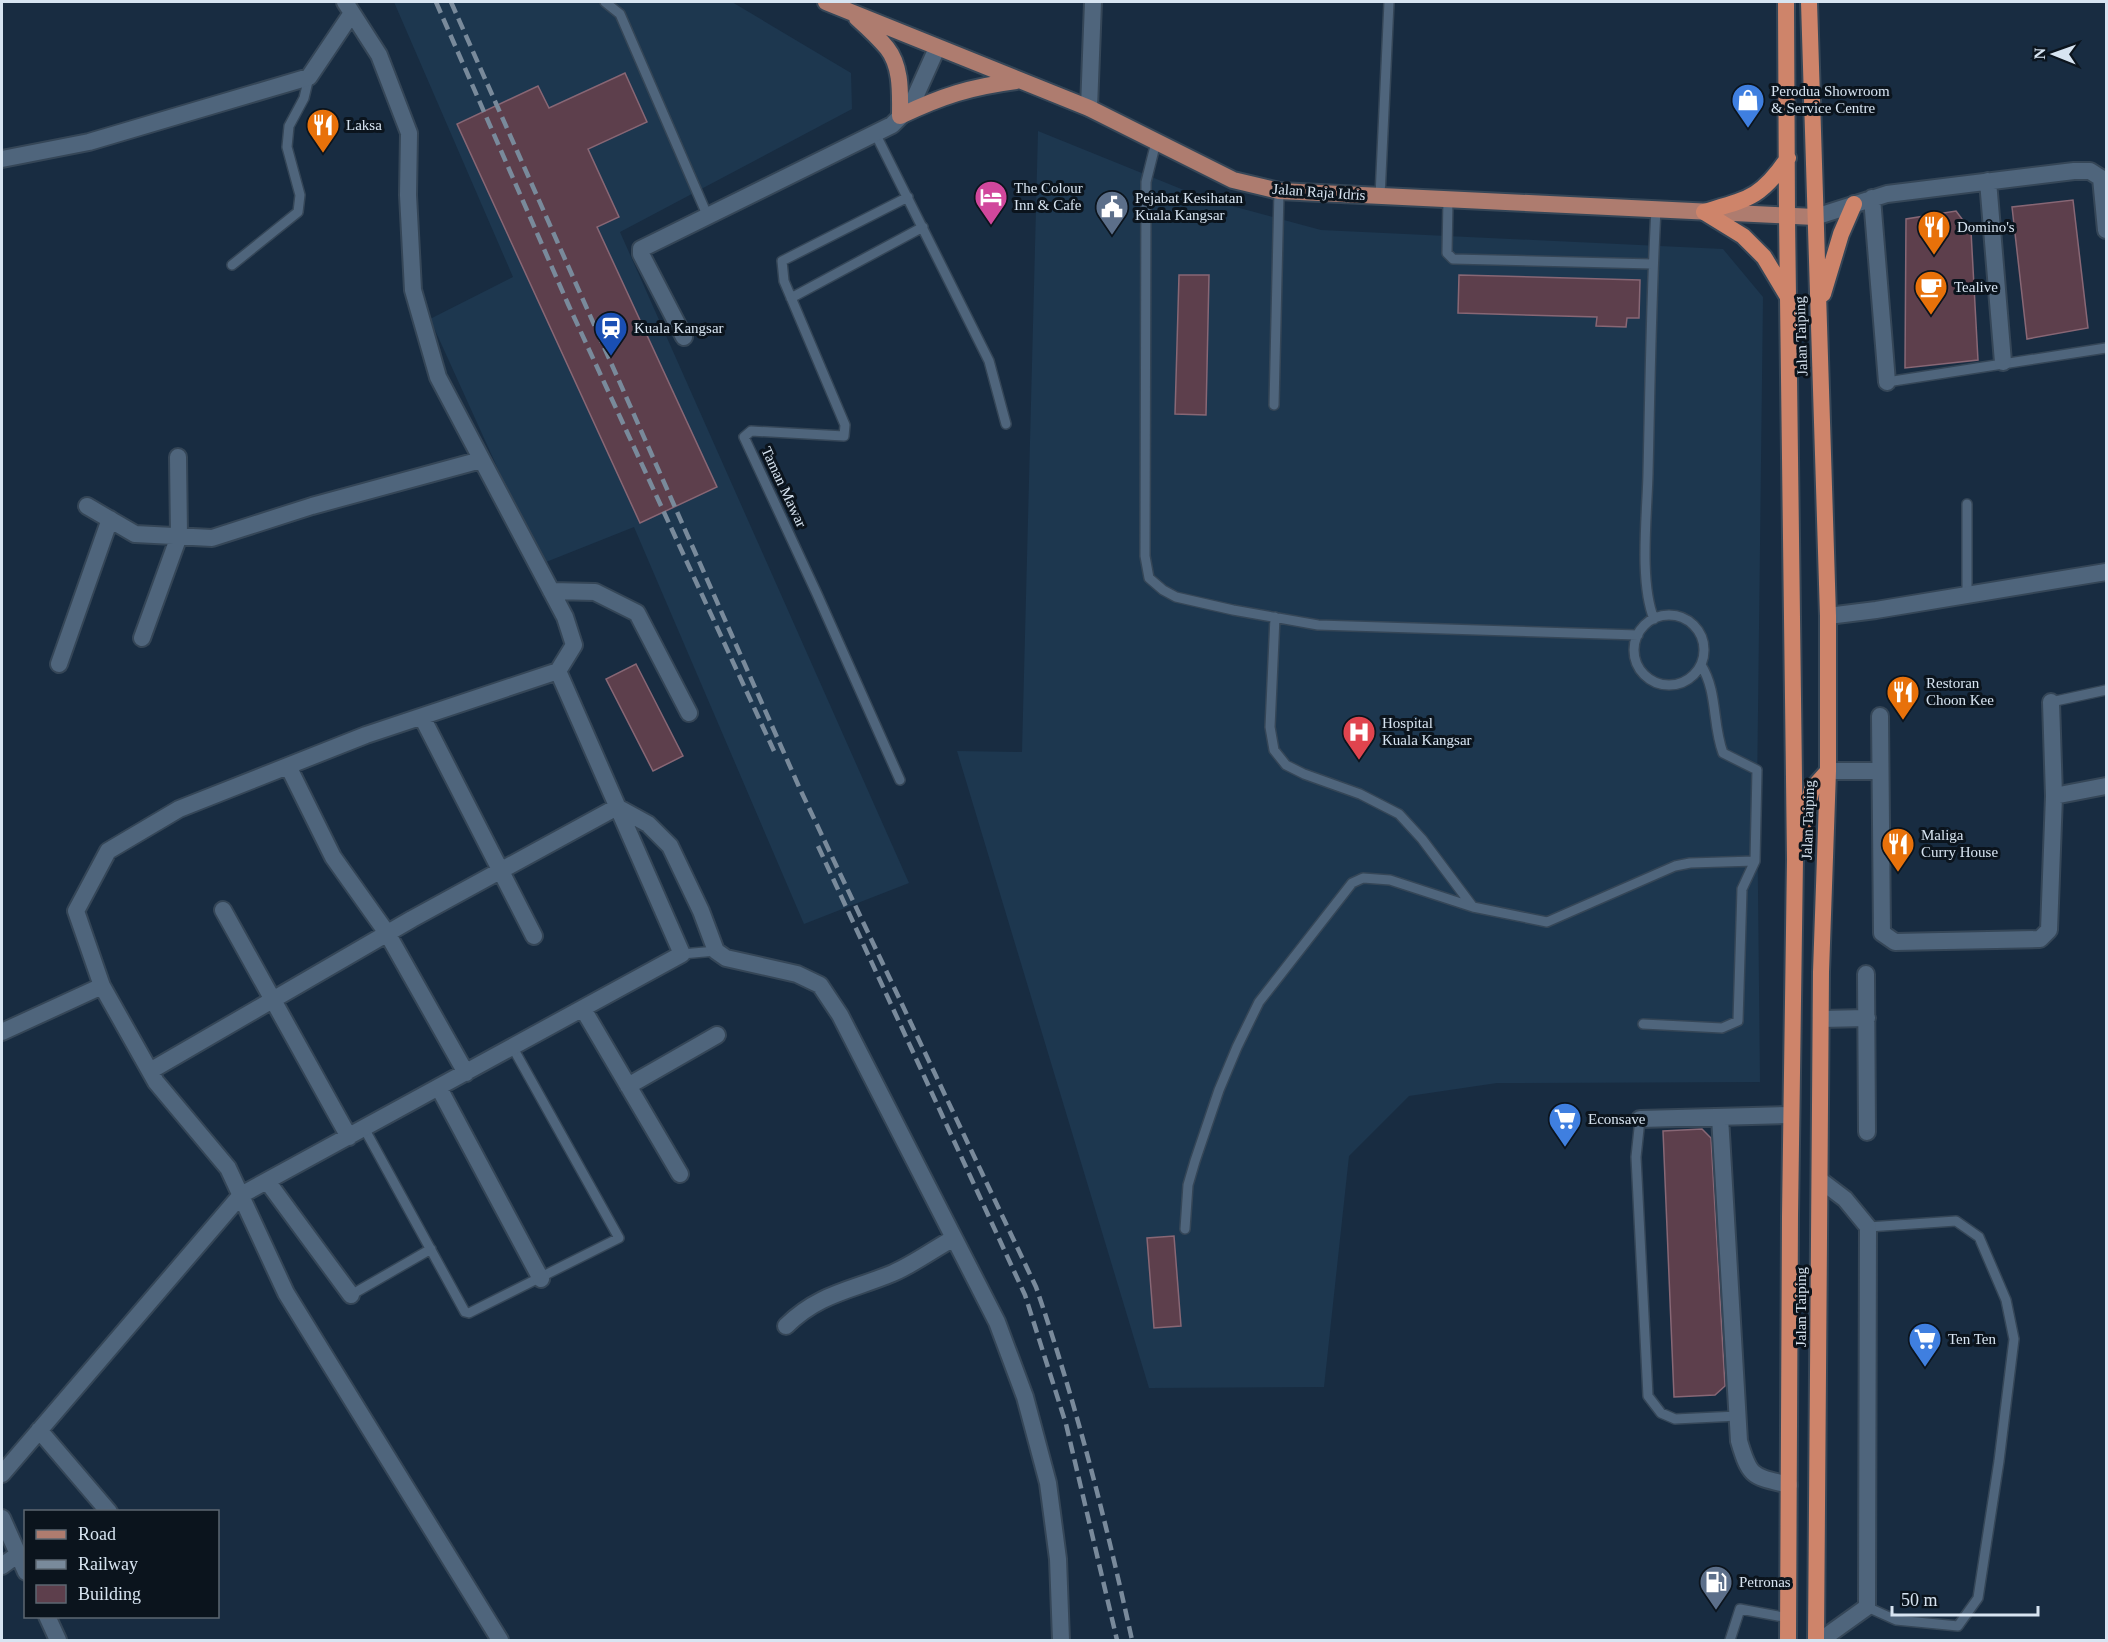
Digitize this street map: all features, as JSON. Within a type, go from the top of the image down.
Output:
[{"type":"highway","name":"Jalan Taiping","points":[[1786,2],[1795,859],[1788,1641]]},
{"type":"highway","name":"Jalan Taiping","points":[[1809,2],[1828,616],[1828,771],[1821,1019],[1818,1641]]},
{"type":"highway","points":[[1704,213],[1744,200],[1760,192],[1773,180],[1788,158]]},
{"type":"highway","points":[[1818,312],[1833,256],[1854,204]]},
{"type":"highway","points":[[1704,213],[1743,236],[1764,257],[1788,298]]},
{"type":"highway","points":[[1795,859],[1812,789],[1828,771]]},
{"type":"main road","name":"Jalan Raja Idris","points":[[826,2],[1089,108],[1233,180],[1279,191],[1815,217]]},
{"type":"main road","points":[[852,12],[888,49],[900,80],[900,117],[955,92],[981,85],[1020,81]]},
{"type":"street","points":[[1089,108],[1092,2]]},
{"type":"street","points":[[2,159],[89,142],[309,77],[348,7],[379,55],[409,133],[408,195],[413,290],[438,377],[565,617],[574,645],[558,671],[366,735],[179,809],[108,851],[76,911],[102,986],[156,1082],[228,1168],[286,1293],[500,1641]]},
{"type":"street","points":[[684,337],[641,254],[641,249],[892,125],[911,106],[937,48]]},
{"type":"street","points":[[1815,217],[1887,194],[2074,171],[2090,171],[2101,178],[2106,230]]},
{"type":"street","points":[[1988,181],[2003,362]]},
{"type":"street","points":[[1872,198],[1887,382]]},
{"type":"street","points":[[142,638],[179,536],[177,457]]},
{"type":"street","points":[[87,506],[135,534],[212,538],[312,506],[482,460]]},
{"type":"street","points":[[59,664],[110,519]]},
{"type":"street","points":[[1828,616],[2106,572]]},
{"type":"street","points":[[551,591],[595,592],[637,613],[689,713]]},
{"type":"street","points":[[2,1474],[241,1195],[682,954],[558,671]]},
{"type":"street","points":[[1880,716],[1882,933],[1895,942],[2040,939],[2049,930],[2054,796],[2050,702]]},
{"type":"street","points":[[422,717],[534,936]]},
{"type":"street","points":[[288,766],[333,857],[387,933],[466,1073]]},
{"type":"street","points":[[1828,771],[1879,771]]},
{"type":"street","points":[[2054,796],[2106,786]]},
{"type":"street","points":[[150,1071],[272,998],[617,807]]},
{"type":"street","points":[[617,807],[648,824],[670,846],[701,911],[716,951],[726,958],[797,974],[820,986],[840,1015],[997,1322],[1025,1397],[1048,1483],[1058,1559],[1061,1641]]},
{"type":"street","points":[[223,910],[349,1137]]},
{"type":"street","points":[[1866,974],[1867,1132]]},
{"type":"street","points":[[2,1032],[102,986]]},
{"type":"street","points":[[583,1009],[680,1174]]},
{"type":"street","points":[[1821,1019],[1866,1018]]},
{"type":"street","points":[[628,1086],[717,1035]]},
{"type":"street","points":[[439,1088],[541,1279]]},
{"type":"street","points":[[1640,1119],[1791,1115]]},
{"type":"street","points":[[1720,1117],[1739,1441],[1746,1467],[1760,1478],[1789,1485]]},
{"type":"street","points":[[1818,1641],[1868,1606],[1868,1227],[1845,1199],[1820,1180]]},
{"type":"street","points":[[267,1181],[351,1295]]},
{"type":"street","points":[[786,1326],[796,1315],[823,1298],[895,1272],[954,1238]]},
{"type":"street","points":[[39,1430],[107,1510]]},
{"type":"street","points":[[2,1518],[24,1568]]},
{"type":"street","points":[[2,1566],[17,1555]]},
{"type":"street","points":[[47,1618],[58,1641]]},
{"type":"lane","points":[[605,2],[620,14],[708,217]]},
{"type":"lane","points":[[1380,196],[1389,2]]},
{"type":"lane","points":[[232,265],[298,212],[300,195],[287,147],[289,126],[304,98],[309,77]]},
{"type":"lane","points":[[875,133],[989,361],[1006,424]]},
{"type":"lane","points":[[1156,142],[1146,182],[1145,556],[1149,578],[1176,597],[1318,625],[1638,635]]},
{"type":"lane","points":[[1274,405],[1279,191]]},
{"type":"lane","name":"Taman Mawar","points":[[900,780],[744,437],[751,431],[844,436],[845,425],[790,298],[784,281],[782,261],[908,197]]},
{"type":"lane","points":[[1448,200],[1447,253],[1453,259],[1653,264]]},
{"type":"lane","points":[[1654,619],[1648,605],[1646,578],[1656,210]]},
{"type":"lane","points":[[790,298],[923,227]]},
{"type":"lane","points":[[1887,382],[2003,362],[2106,348]]},
{"type":"lane","points":[[1967,504],[1967,595]]},
{"type":"lane","points":[[1664,616],[1685,619],[1694,625],[1704,644],[1701,665],[1695,674],[1676,685],[1655,682],[1646,676],[1636,660],[1638,635],[1654,619],[1664,616]]},
{"type":"lane","points":[[1275,617],[1270,727],[1274,750],[1286,765],[1304,774],[1360,794],[1399,814],[1422,839],[1473,907]]},
{"type":"lane","points":[[1643,1024],[1722,1028],[1738,1020],[1742,889],[1755,861],[1757,770],[1724,753],[1717,738],[1714,698],[1707,675],[1701,665]]},
{"type":"lane","points":[[2050,702],[2106,690]]},
{"type":"lane","points":[[1185,1229],[1188,1185],[1219,1090],[1237,1047],[1259,1002],[1352,883],[1363,878],[1390,880],[1473,907],[1547,922],[1675,866],[1690,863],[1755,861]]},
{"type":"lane","points":[[682,954],[716,951]]},
{"type":"lane","points":[[364,1128],[465,1312],[470,1313],[619,1239],[513,1048]]},
{"type":"lane","points":[[1640,1119],[1636,1157],[1648,1396],[1660,1413],[1675,1419],[1738,1416]]},
{"type":"lane","points":[[1868,1227],[1956,1221],[1979,1237],[2006,1300],[2014,1339],[1999,1461],[1978,1598],[1958,1626],[1896,1620],[1868,1606]]},
{"type":"lane","points":[[351,1295],[431,1249]]},
{"type":"lane","points":[[1730,1641],[1740,1609],[1789,1618]]},
{"type":"shaded area","points":[[394,2],[732,2],[851,73],[852,109],[620,232],[909,883],[804,924],[634,527],[541,564],[430,319],[513,277]]},
{"type":"shaded area","name":"Hospital Kuala Kangsar","points":[[1038,131],[1206,199],[1321,230],[1723,249],[1763,297],[1757,795],[1760,1082],[1497,1083],[1409,1096],[1349,1156],[1324,1387],[1149,1388],[957,751],[1022,752]]},
{"type":"building","name":"Kuala Kangsar","points":[[625,73],[647,122],[588,149],[619,217],[597,227],[717,487],[640,523],[457,124],[538,86],[549,108]]},
{"type":"building","points":[[2073,200],[2088,328],[2027,339],[2012,207]]},
{"type":"building","points":[[1956,211],[1971,231],[1978,360],[1905,368],[1906,219]]},
{"type":"building","points":[[1179,275],[1209,275],[1206,415],[1175,414]]},
{"type":"building","points":[[1459,275],[1640,280],[1639,318],[1627,318],[1626,327],[1596,326],[1597,317],[1458,313]]},
{"type":"building","points":[[636,664],[683,756],[653,771],[606,679]]},
{"type":"building","points":[[1702,1129],[1711,1138],[1725,1386],[1715,1395],[1674,1397],[1663,1131]]},
{"type":"building","points":[[1174,1236],[1181,1326],[1154,1328],[1147,1238]]},
{"type":"railway","points":[[436,2],[568,304],[774,751]]},
{"type":"railway","points":[[451,2],[800,789],[1036,1287],[1089,1462],[1132,1640]]},
{"type":"railway","points":[[818,846],[1025,1295],[1066,1424],[1117,1640]]},
{"type":"place","name":"Perodua Showroom & Service Centre","points":[[1748,129]]},
{"type":"place","name":"Laksa","points":[[323,154]]},
{"type":"place","name":"The Colour Inn & Cafe","points":[[991,226]]},
{"type":"place","name":"Pejabat Kesihatan Kuala Kangsar","points":[[1112,236]]},
{"type":"place","name":"Domino's","points":[[1934,256]]},
{"type":"place","name":"Tealive","points":[[1931,316]]},
{"type":"place","name":"Kuala Kangsar","points":[[611,357]]},
{"type":"place","name":"Restoran Choon Kee","points":[[1903,721]]},
{"type":"place","name":"Hospital Kuala Kangsar","points":[[1359,761]]},
{"type":"place","name":"Maliga Curry House","points":[[1898,873]]},
{"type":"place","name":"Econsave","points":[[1565,1148]]},
{"type":"place","name":"Ten Ten","points":[[1925,1368]]},
{"type":"place","name":"Petronas","points":[[1716,1611]]}]
